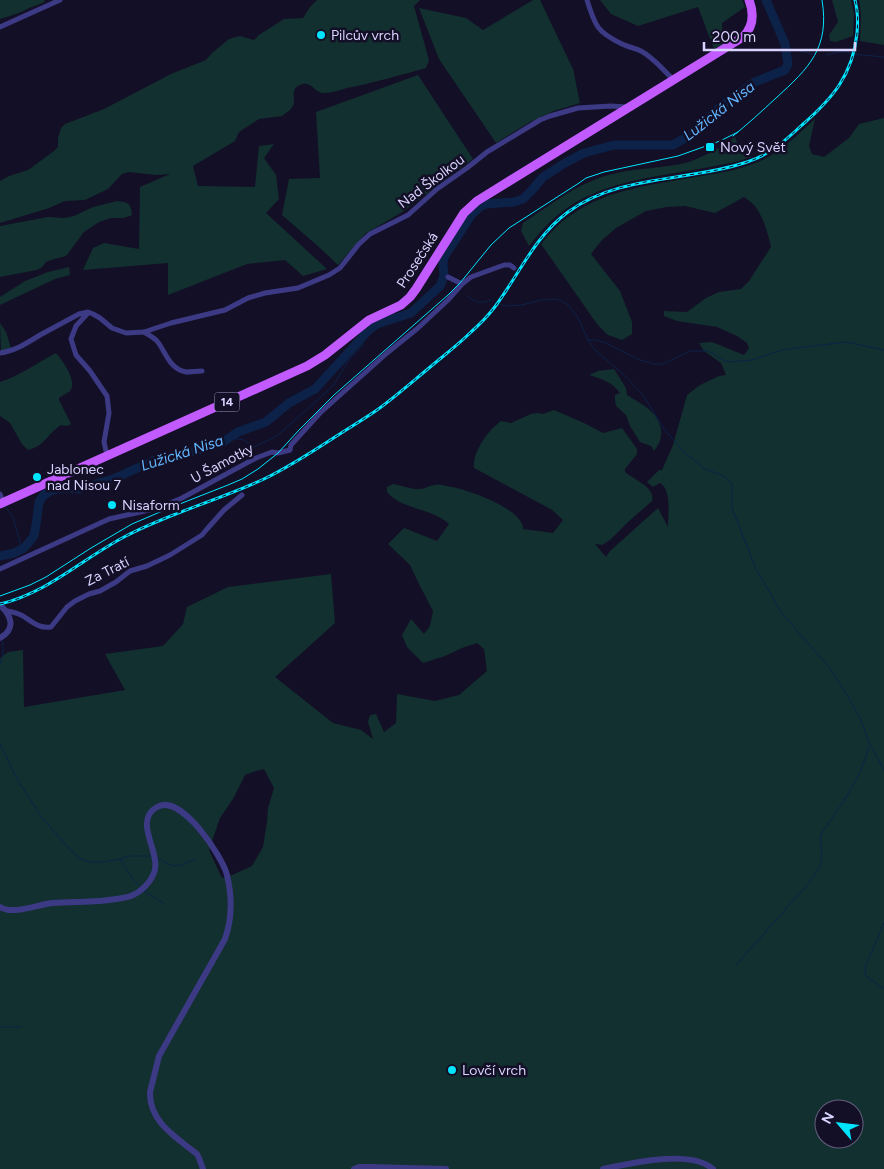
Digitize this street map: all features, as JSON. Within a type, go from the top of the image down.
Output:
[{"type":"main road","name":"Prosečská","points":[[1,500],[192,418],[307,366],[325,355],[369,320],[401,305],[416,289],[468,208],[536,164],[737,41],[747,33],[752,21],[752,7],[749,0]]},
{"type":"street","points":[[0,27],[60,0]]},
{"type":"street","points":[[587,0],[592,19],[597,28],[609,37],[647,55],[674,80]]},
{"type":"street","name":"Nad Školkou","points":[[88,312],[100,318],[112,328],[126,334],[144,332],[225,310],[248,298],[265,293],[298,288],[329,275],[340,268],[359,244],[370,234],[408,215],[437,189],[487,152],[540,120],[578,108],[611,106],[630,108]]},
{"type":"street","points":[[448,277],[462,284],[471,277],[504,265],[510,265],[514,268]]},
{"type":"street","name":"U Šamotky","points":[[0,569],[109,519],[158,508],[182,498],[248,461],[272,452],[278,453],[290,450],[291,445],[320,412],[418,328],[462,284]]},
{"type":"street","points":[[88,312],[76,326],[71,339],[76,355],[107,396],[109,413],[104,442],[107,455]]},
{"type":"street","points":[[0,354],[22,346],[79,314],[88,312]]},
{"type":"street","points":[[144,332],[158,342],[165,355],[175,367],[186,372],[202,371]]},
{"type":"street","name":"Za Tratí","points":[[7,611],[17,613],[40,626],[51,627],[67,607],[75,601],[100,591],[130,571],[147,566],[170,555],[202,535],[224,510],[242,495]]},
{"type":"street","points":[[0,605],[7,611],[10,619],[8,633],[0,638]]},
{"type":"street","points":[[0,907],[5,910],[13,910],[51,903],[100,902],[131,896],[147,886],[154,873],[156,863],[146,824],[150,812],[158,806],[170,806],[179,810],[188,817],[216,850],[227,874],[231,906],[228,930],[221,946],[159,1056],[150,1092],[151,1106],[157,1118],[166,1129],[197,1154],[203,1169]]},
{"type":"street","points":[[603,1169],[644,1161],[686,1158],[701,1162],[714,1169]]},
{"type":"street","points":[[354,1169],[359,1167],[446,1169]]},
{"type":"green space","points":[[0,0],[44,0],[45,1],[0,19]]},
{"type":"green space","points":[[317,0],[420,0],[414,6],[429,60],[426,68],[325,93],[321,93],[307,84],[298,86],[294,91],[294,104],[290,110],[282,116],[259,119],[239,132],[235,141],[193,166],[198,186],[255,187],[259,146],[274,144],[264,158],[276,175],[279,199],[266,213],[327,269],[303,276],[285,260],[247,264],[168,295],[168,263],[83,270],[93,248],[104,243],[139,249],[140,187],[170,174],[156,175],[129,172],[122,174],[108,189],[85,200],[65,201],[49,208],[0,223],[0,181],[28,170],[54,151],[58,147],[61,128],[65,124],[104,109],[171,74],[206,60],[229,39],[240,36],[254,40],[284,19],[303,18]]},
{"type":"green space","points":[[533,0],[540,0],[573,69],[580,103],[554,111],[530,122],[496,143],[439,59],[419,8],[466,18],[483,30]]},
{"type":"green space","points":[[600,0],[742,0],[745,7],[722,23],[723,44],[714,49],[698,7],[638,26],[611,14]]},
{"type":"green space","points":[[832,0],[851,0],[854,14],[853,36],[836,42],[830,41],[829,35],[838,22]]},
{"type":"green space","points":[[859,0],[884,0],[884,45],[860,41],[861,14]]},
{"type":"green space","points":[[418,75],[473,159],[404,211],[365,234],[338,265],[282,215],[289,179],[320,178],[316,112]]},
{"type":"green space","points":[[884,118],[884,1169],[0,1169],[0,658],[8,652],[23,650],[24,707],[125,690],[105,654],[163,646],[183,624],[187,607],[228,587],[331,574],[335,623],[275,677],[333,723],[361,730],[373,739],[368,722],[370,715],[376,714],[384,732],[396,723],[397,694],[435,701],[459,695],[487,671],[484,649],[477,643],[423,663],[407,647],[402,635],[411,619],[424,634],[430,626],[433,611],[410,565],[388,544],[404,528],[437,541],[449,524],[434,515],[393,498],[387,492],[387,487],[393,484],[420,489],[439,485],[466,491],[491,500],[514,514],[520,521],[523,529],[553,533],[563,520],[552,510],[474,468],[474,464],[476,453],[485,438],[501,421],[511,423],[531,414],[543,414],[554,410],[603,433],[622,428],[637,449],[637,454],[625,469],[625,472],[648,488],[651,492],[652,501],[610,540],[602,545],[595,544],[606,557],[610,551],[658,508],[668,527],[668,497],[664,486],[660,483],[653,487],[647,482],[659,470],[662,470],[673,445],[687,395],[700,385],[719,376],[726,375],[721,363],[704,351],[699,343],[712,342],[744,355],[749,348],[747,343],[737,336],[717,327],[677,321],[664,316],[664,311],[687,312],[706,298],[719,292],[741,289],[749,281],[771,247],[767,230],[760,214],[754,205],[744,197],[715,213],[685,206],[646,211],[616,228],[602,240],[591,254],[620,291],[632,322],[632,334],[622,340],[608,335],[597,324],[541,244],[567,218],[601,199],[634,188],[728,171],[753,164],[771,156],[815,119],[809,146],[812,154],[824,157],[849,138],[859,124]],"holes":[[[264,769],[274,788],[268,808],[263,847],[252,866],[222,878],[209,850],[220,818],[233,799],[245,775]]]},
{"type":"green space","points":[[735,137],[739,147],[752,157],[726,164],[638,180],[601,190],[578,201],[562,212],[546,226],[529,246],[521,231],[523,223],[562,197],[594,180],[624,171],[672,166],[695,160]]},
{"type":"green space","points":[[117,201],[128,204],[132,215],[99,222],[84,232],[66,256],[46,262],[37,270],[0,277],[0,226],[48,217],[64,218],[74,216],[93,207]]},
{"type":"green space","points":[[69,267],[70,275],[55,279],[0,305],[0,297],[25,281],[48,272]]},
{"type":"green space","points":[[0,323],[6,332],[11,348],[1,351]]},
{"type":"green space","points":[[56,353],[71,376],[72,387],[70,391],[59,398],[59,400],[71,424],[61,425],[38,446],[28,450],[22,444],[10,423],[0,416],[0,382]]},
{"type":"green space","points":[[614,369],[626,388],[627,395],[647,407],[660,424],[661,437],[654,451],[651,446],[640,442],[630,426],[626,415],[616,406],[615,395],[620,393],[617,389],[606,381],[589,375],[598,371]]},
{"type":"waterway","name":"Lužická Nisa","points":[[0,556],[22,549],[34,536],[39,502],[50,491],[67,488],[79,489],[113,479],[153,461],[220,444],[238,432],[266,422],[289,403],[315,389],[369,330],[377,324],[411,313],[440,286],[444,276],[444,257],[472,214],[480,207],[486,204],[514,202],[523,199],[543,177],[584,153],[614,145],[673,145],[692,134],[720,107],[755,82],[785,70],[788,64],[785,44],[766,0]]},
{"type":"waterway","points":[[786,48],[813,54]]},
{"type":"waterway","points":[[826,55],[844,51],[852,54],[884,57]]},
{"type":"waterway","points":[[467,296],[479,302],[493,301]]},
{"type":"waterway","points":[[500,304],[504,306],[522,305],[541,300],[557,299],[567,304],[577,316],[588,340],[606,343],[637,359],[654,364],[663,364],[690,351],[709,351],[729,362],[751,360],[782,350],[846,342],[884,350]]},
{"type":"waterway","points":[[230,438],[244,440],[254,447],[277,436],[333,386],[348,361],[363,345],[360,339]]},
{"type":"waterway","points":[[588,340],[596,351],[623,374],[643,395],[664,429],[683,451],[705,469],[722,475],[732,483],[732,508],[756,569],[781,612],[831,670],[860,718],[870,744],[884,770]]},
{"type":"waterway","points":[[4,505],[13,517],[22,549]]},
{"type":"waterway","points":[[0,664],[3,653],[2,641]]},
{"type":"waterway","points":[[0,744],[16,777],[40,815],[71,851],[81,859],[90,862],[104,862],[129,856],[152,856]]},
{"type":"waterway","points":[[736,965],[809,883],[820,867],[822,855],[821,834],[855,781],[869,746]]},
{"type":"waterway","points":[[158,858],[177,866],[196,859]]},
{"type":"waterway","points":[[120,859],[140,886]]},
{"type":"waterway","points":[[144,891],[165,904]]},
{"type":"waterway","points":[[884,923],[865,967],[866,976],[884,989]]},
{"type":"waterway","points":[[0,1027],[21,1027]]},
{"type":"tram line","points":[[733,136],[788,87],[814,56],[820,44],[823,31],[822,0]]},
{"type":"tram line","points":[[0,596],[46,577],[132,524],[242,479],[258,469],[278,453],[334,395],[448,295],[491,245],[509,228],[586,178],[604,172],[678,156],[720,141],[738,132]]},
{"type":"railway","points":[[0,604],[34,592],[126,536],[177,513],[247,487],[273,474],[309,454],[377,410],[456,346],[480,324],[494,308],[546,233],[568,212],[588,200],[632,185],[701,173],[747,162],[762,156],[776,147],[823,106],[846,74],[855,48],[857,33],[858,16],[855,0]]},
{"type":"place","name":"Pilcův vrch","points":[[321,35]]},
{"type":"place","name":"Nový Svět","points":[[710,147]]},
{"type":"place","name":"Jablonec nad Nisou 7","points":[[37,477]]},
{"type":"place","name":"Nisaform","points":[[112,505]]},
{"type":"place","name":"Lovčí vrch","points":[[452,1070]]}]
